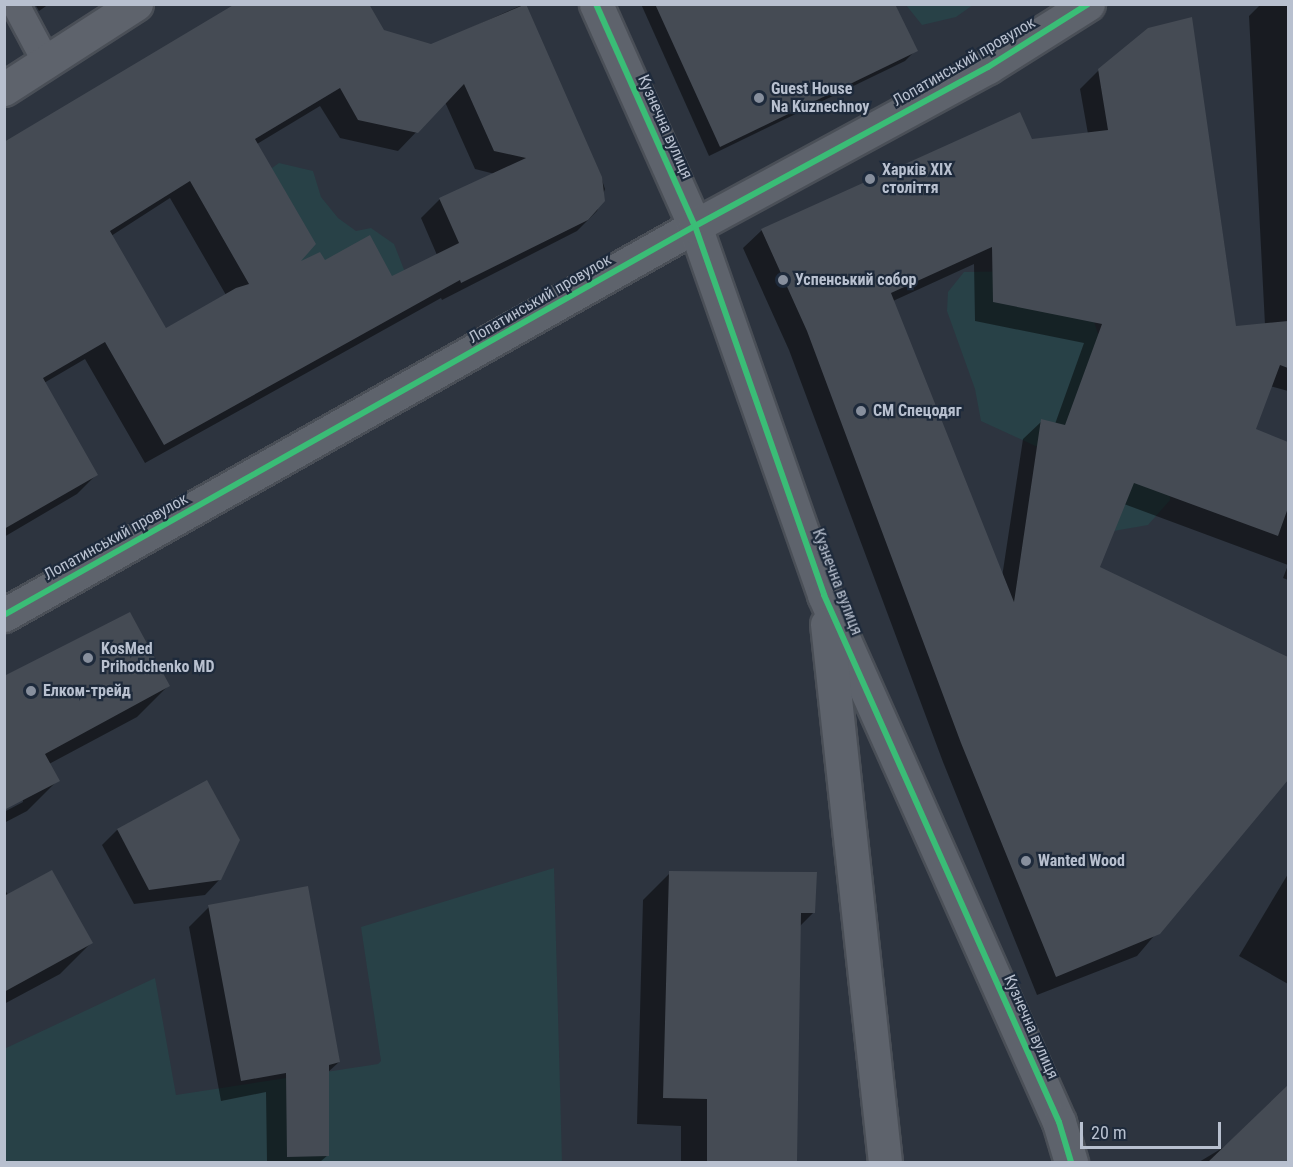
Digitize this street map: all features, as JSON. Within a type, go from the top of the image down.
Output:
[{"type":"street","points":[[4,89],[136,4]]},
{"type":"street","name":"Кузнечна вулиця","points":[[596,4],[695,226],[824,595],[1059,1122],[1071,1162]]},
{"type":"street","name":"Лопатинський провулок","points":[[4,615],[695,226],[988,67],[1088,4]]},
{"type":"street","points":[[824,595],[885,1162]]},
{"type":"street","points":[[1055,1162],[1059,1122]]},
{"type":"lane","points":[[15,4],[46,62]]},
{"type":"green space","points":[[906,5],[973,5],[956,17],[922,25]]},
{"type":"green space","points":[[279,163],[313,171],[321,197],[338,218],[356,231],[371,228],[394,244],[412,290],[303,302],[265,173]]},
{"type":"green space","points":[[1028,271],[1092,316],[1119,396],[1169,486],[1170,500],[1148,525],[1102,533],[1040,448],[981,421],[975,389],[947,311],[948,292],[964,272]]},
{"type":"green space","points":[[554,868],[562,1162],[5,1162],[4,1049],[155,978],[176,1095],[378,1064],[381,1061],[361,927]]},
{"type":"building","points":[[235,4],[369,4],[384,30],[431,44],[526,4],[602,177],[605,201],[588,220],[461,283],[460,280],[164,445],[105,342],[43,378],[98,475],[4,529],[4,142]],"holes":[[[464,84],[494,151],[526,158],[439,198],[459,243],[392,276],[370,235],[325,260],[320,252],[301,261],[316,244],[255,139],[340,88],[358,120],[418,133]],[[190,181],[249,284],[236,288],[166,328],[110,231]]]},
{"type":"building","points":[[655,4],[895,4],[918,51],[720,147]]},
{"type":"building","points":[[1192,17],[1236,326],[1288,321],[1288,368],[1280,365],[1256,429],[1288,442],[1288,508],[1278,536],[1134,483],[1100,567],[1288,657],[1288,780],[1160,934],[1056,977],[961,743],[807,331],[761,229],[1020,112],[1032,139],[1108,130],[1098,69],[1148,28]],"holes":[[[992,247],[993,302],[1102,324],[1065,425],[1041,419],[1014,602],[891,293]]]},
{"type":"building","points":[[130,612],[170,686],[45,754],[60,781],[4,810],[4,676]]},
{"type":"building","points":[[207,780],[240,840],[221,880],[149,890],[117,829]]},
{"type":"building","points":[[52,870],[93,943],[4,992],[4,896]]},
{"type":"building","points":[[669,871],[817,872],[815,913],[801,913],[797,1162],[707,1162],[707,1099],[663,1098]]},
{"type":"building","points":[[308,886],[340,1062],[329,1065],[329,1156],[287,1157],[286,1073],[241,1081],[208,905]]},
{"type":"building","points":[[1288,1085],[1288,1162],[1208,1162]]},
{"type":"cycle path","points":[[596,4],[695,226],[824,595],[1059,1122],[1071,1162]]},
{"type":"cycle path","points":[[4,615],[695,226],[988,67],[1088,4]]},
{"type":"place","name":"Guest House Na Kuznechnoy","points":[[759,98]]},
{"type":"place","name":"Харків XIX століття","points":[[870,179]]},
{"type":"place","name":"Успенський собор","points":[[783,280]]},
{"type":"place","name":"СМ Спецодяг","points":[[861,411]]},
{"type":"place","name":"KosMed Prihodchenko MD","points":[[88,658]]},
{"type":"place","name":"Елком-трейд","points":[[31,691]]},
{"type":"place","name":"Wanted Wood","points":[[1026,861]]}]
